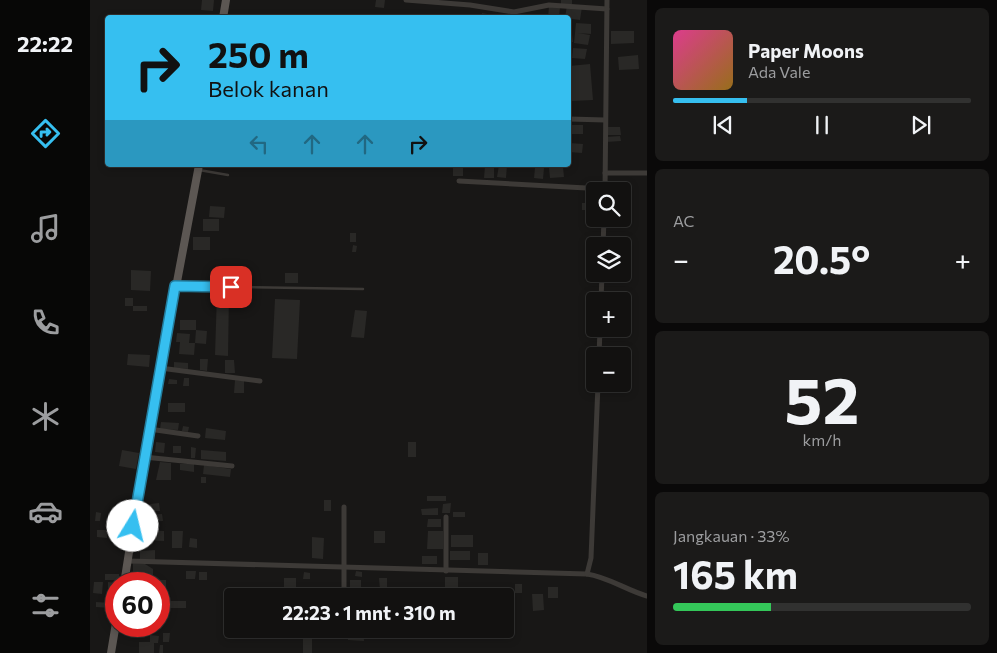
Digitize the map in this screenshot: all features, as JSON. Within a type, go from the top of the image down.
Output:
[{"type":"main road","points":[[224,15],[226,0]]},
{"type":"main road","points":[[126,572],[144,456],[198,168]]},
{"type":"main road","points":[[111,653],[114,637]]},
{"type":"street","points":[[406,0],[470,5],[514,12],[549,5],[607,9]]},
{"type":"street","points":[[605,182],[607,0]]},
{"type":"street","points":[[571,119],[605,120]]},
{"type":"street","points":[[605,173],[647,173]]},
{"type":"street","points":[[459,181],[586,189]]},
{"type":"street","points":[[160,368],[260,381]]},
{"type":"street","points":[[587,574],[591,558],[598,392]]},
{"type":"street","points":[[149,429],[198,436]]},
{"type":"street","points":[[144,456],[232,466]]},
{"type":"street","points":[[344,507],[344,588]]},
{"type":"street","points":[[446,517],[446,572]]},
{"type":"street","points":[[128,561],[446,572],[587,574],[647,596]]},
{"type":"lane","points":[[198,168],[228,175]]},
{"type":"lane","points":[[175,286],[363,288]]},
{"type":"building","points":[[202,0],[214,0],[213,11],[201,10]]},
{"type":"building","points":[[376,0],[385,0],[384,8],[375,7]]},
{"type":"building","points":[[561,0],[572,0],[572,4],[561,4]]},
{"type":"building","points":[[567,5],[582,7],[580,20],[571,19],[571,15],[565,15]]},
{"type":"building","points":[[549,6],[560,7],[559,15],[548,15]]},
{"type":"building","points":[[576,23],[591,24],[591,34],[578,33],[590,35],[588,45],[574,43]]},
{"type":"building","points":[[611,31],[634,31],[634,43],[611,44]]},
{"type":"building","points":[[573,48],[587,49],[585,59],[572,58]]},
{"type":"building","points":[[638,55],[639,69],[619,70],[618,57]]},
{"type":"building","points":[[590,64],[593,100],[571,101],[571,66]]},
{"type":"building","points":[[571,125],[583,125],[583,134],[571,134]]},
{"type":"building","points":[[607,127],[620,127],[621,135],[607,135]]},
{"type":"building","points":[[620,136],[621,141],[606,142],[606,137]]},
{"type":"building","points":[[571,143],[583,144],[582,153],[571,152]]},
{"type":"building","points":[[453,167],[463,167],[463,176],[453,176]]},
{"type":"building","points":[[485,167],[494,167],[494,178],[484,178]]},
{"type":"building","points":[[499,167],[507,167],[506,178],[497,177]]},
{"type":"building","points":[[563,167],[564,177],[550,178],[549,168]]},
{"type":"building","points":[[535,168],[544,168],[543,179],[534,178]]},
{"type":"building","points":[[582,203],[586,203],[586,210],[582,210]]},
{"type":"building","points":[[210,206],[225,207],[224,218],[209,217]]},
{"type":"building","points":[[203,219],[219,219],[219,231],[203,231]]},
{"type":"building","points":[[350,233],[356,233],[356,242],[350,242]]},
{"type":"building","points":[[193,237],[210,237],[210,250],[193,250]]},
{"type":"building","points":[[353,245],[357,246],[356,252],[352,252]]},
{"type":"building","points":[[131,270],[151,271],[150,291],[131,290]]},
{"type":"building","points":[[285,273],[298,273],[298,283],[285,283]]},
{"type":"building","points":[[217,293],[229,293],[228,356],[215,355]]},
{"type":"building","points":[[125,298],[133,298],[133,306],[125,306]]},
{"type":"building","points":[[275,299],[300,300],[297,359],[272,358]]},
{"type":"building","points":[[133,306],[147,306],[147,311],[133,311]]},
{"type":"building","points":[[355,310],[367,311],[364,338],[351,337]]},
{"type":"building","points":[[180,320],[196,320],[196,330],[180,330]]},
{"type":"building","points":[[196,330],[207,331],[206,344],[195,343]]},
{"type":"building","points":[[177,333],[190,334],[189,343],[195,343],[194,355],[179,354],[180,342],[176,342]]},
{"type":"building","points":[[128,354],[150,355],[149,367],[127,365]]},
{"type":"building","points":[[200,359],[208,359],[207,371],[200,370]]},
{"type":"building","points":[[225,360],[234,360],[235,373],[225,373]]},
{"type":"building","points":[[174,362],[188,363],[188,369],[174,368]]},
{"type":"building","points":[[184,378],[189,378],[189,386],[183,386]]},
{"type":"building","points":[[169,379],[177,380],[177,384],[168,384]]},
{"type":"building","points":[[235,380],[244,381],[244,393],[234,393]]},
{"type":"building","points":[[168,403],[185,403],[185,412],[168,412]]},
{"type":"building","points":[[161,422],[179,423],[178,430],[160,429]]},
{"type":"building","points":[[183,426],[189,427],[188,432],[182,431]]},
{"type":"building","points":[[206,428],[226,431],[225,440],[205,438]]},
{"type":"building","points":[[156,442],[165,443],[164,453],[155,452]]},
{"type":"building","points":[[408,442],[416,442],[416,457],[408,457]]},
{"type":"building","points":[[173,446],[181,446],[181,453],[173,453]]},
{"type":"building","points":[[191,447],[196,448],[195,458],[191,458]]},
{"type":"building","points":[[122,450],[139,453],[136,469],[119,466]]},
{"type":"building","points":[[201,450],[226,452],[226,461],[201,459]]},
{"type":"building","points":[[160,462],[171,463],[171,480],[156,480]]},
{"type":"building","points":[[180,464],[194,464],[194,472],[180,470]]},
{"type":"building","points":[[204,465],[231,469],[230,477],[203,474]]},
{"type":"building","points":[[201,477],[206,477],[206,483],[201,483]]},
{"type":"building","points":[[427,496],[446,496],[446,501],[427,501]]},
{"type":"building","points":[[324,500],[331,500],[331,511],[324,511]]},
{"type":"building","points":[[159,503],[160,511],[151,511],[150,504]]},
{"type":"building","points":[[451,503],[450,513],[442,513],[443,504]]},
{"type":"building","points":[[115,508],[129,509],[128,515],[114,514]]},
{"type":"building","points":[[438,508],[438,515],[422,515],[421,509]]},
{"type":"building","points":[[96,512],[101,513],[100,521],[95,521]]},
{"type":"building","points":[[453,512],[465,512],[465,517],[453,517]]},
{"type":"building","points":[[162,514],[163,521],[145,522],[144,515]]},
{"type":"building","points":[[428,519],[441,519],[441,527],[427,527]]},
{"type":"building","points":[[97,530],[107,530],[107,538],[97,537]]},
{"type":"building","points":[[140,530],[164,531],[164,541],[140,540]]},
{"type":"building","points":[[172,531],[183,531],[182,548],[172,548]]},
{"type":"building","points":[[374,531],[385,531],[385,543],[374,543]]},
{"type":"building","points":[[428,531],[443,531],[443,549],[427,549]]},
{"type":"building","points":[[451,535],[473,535],[473,547],[451,547]]},
{"type":"building","points":[[312,537],[324,538],[323,559],[312,558]]},
{"type":"building","points":[[190,538],[197,539],[197,548],[189,547]]},
{"type":"building","points":[[155,550],[155,560],[140,560],[140,551]]},
{"type":"building","points":[[450,551],[470,551],[470,560],[450,560]]},
{"type":"building","points":[[478,553],[488,553],[488,565],[478,565]]},
{"type":"building","points":[[422,556],[437,556],[437,564],[422,564]]},
{"type":"building","points":[[133,563],[145,564],[153,569],[153,572],[133,572]]},
{"type":"building","points":[[186,571],[196,571],[195,579],[186,579]]},
{"type":"building","points":[[356,571],[362,572],[362,577],[355,576]]},
{"type":"building","points":[[199,572],[207,572],[207,580],[199,580]]},
{"type":"building","points":[[304,572],[310,573],[310,579],[303,579]]},
{"type":"building","points":[[445,577],[458,577],[458,588],[445,588]]},
{"type":"building","points":[[284,578],[296,578],[296,588],[284,588]]},
{"type":"building","points":[[379,578],[387,578],[387,588],[380,588]]},
{"type":"building","points":[[350,580],[361,580],[361,588],[350,588]]},
{"type":"building","points":[[94,582],[103,582],[102,594],[93,593]]},
{"type":"building","points":[[515,584],[522,584],[522,593],[515,593]]},
{"type":"building","points":[[548,587],[558,587],[558,598],[548,598]]},
{"type":"building","points":[[532,594],[543,594],[544,610],[533,611]]},
{"type":"building","points":[[170,601],[186,601],[186,608],[170,608]]},
{"type":"building","points":[[96,602],[105,603],[105,608],[96,607]]},
{"type":"building","points":[[150,637],[159,637],[158,643],[154,643],[154,653],[139,653],[139,642],[150,642]]},
{"type":"building","points":[[163,637],[170,637],[169,642],[163,642]]},
{"type":"building","points":[[303,638],[312,638],[312,653],[303,653]]},
{"type":"building","points":[[348,638],[364,638],[364,641],[348,640]]},
{"type":"building","points":[[160,645],[163,645],[163,653],[159,653]]},
{"type":"route","points":[[133,526],[175,286],[231,287]]}]
